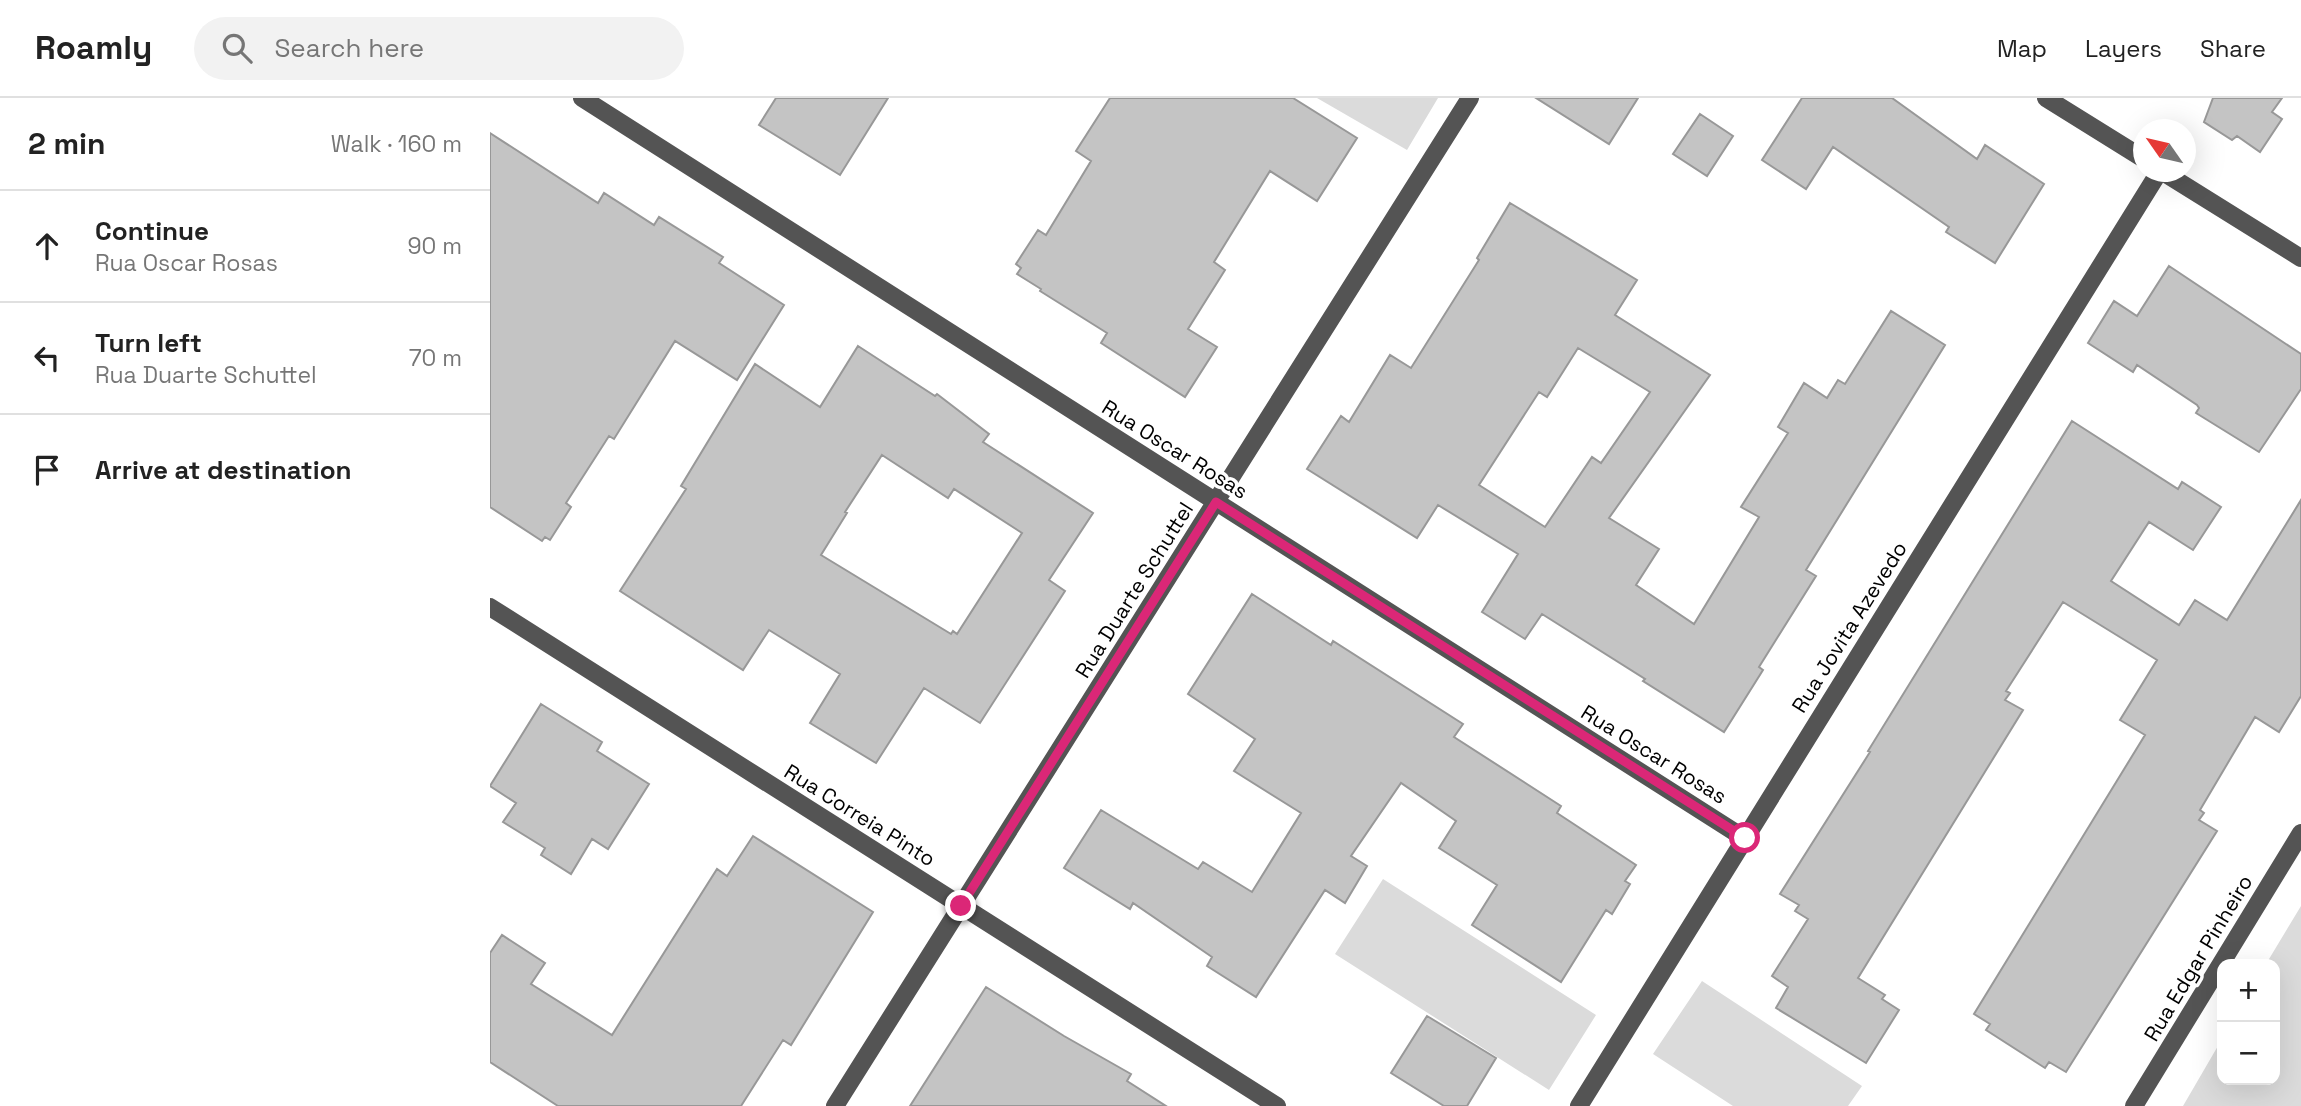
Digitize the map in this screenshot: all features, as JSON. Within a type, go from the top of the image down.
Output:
[{"type":"street","name":"Rua Oscar Rosas","points":[[582,98],[1745,838]]},
{"type":"street","name":"Rua Duarte Schuttel","points":[[835,1106],[1470,98]]},
{"type":"street","points":[[2046,98],[2133,152]]},
{"type":"street","name":"Rua Jovita Azevedo","points":[[1579,1106],[2155,182]]},
{"type":"street","points":[[2177,182],[2301,258]]},
{"type":"street","name":"Rua Correia Pinto","points":[[490,607],[1277,1106]]},
{"type":"street","name":"Rua Edgar Pinheiro","points":[[2134,1106],[2301,833]]},
{"type":"shaded area","points":[[1317,98],[1438,98],[1407,150]]},
{"type":"shaded area","points":[[1383,879],[1596,1015],[1549,1090],[1335,954]]},
{"type":"shaded area","points":[[2301,906],[2301,1106],[2183,1106],[2217,1048],[2217,1085],[2280,1085],[2280,959],[2269,959]]},
{"type":"shaded area","points":[[1702,981],[1862,1086],[1848,1106],[1733,1106],[1653,1054]]},
{"type":"building","points":[[776,98],[888,98],[840,175],[759,125]]},
{"type":"building","points":[[1110,98],[1293,98],[1357,138],[1317,201],[1270,171],[1214,262],[1225,270],[1188,329],[1217,347],[1185,397],[1101,343],[1107,333],[1017,274],[1021,268],[1016,264],[1038,230],[1046,235],[1091,161],[1076,151]]},
{"type":"building","points":[[1536,98],[1638,98],[1609,144]]},
{"type":"building","points":[[1802,98],[1892,98],[1977,159],[1985,145],[2044,184],[1995,263],[1946,232],[1949,227],[1833,147],[1806,189],[1762,160]]},
{"type":"building","points":[[2213,98],[2282,98],[2272,112],[2282,119],[2260,152],[2237,136],[2232,140],[2204,122]]},
{"type":"building","points":[[1700,114],[1733,136],[1707,176],[1673,154]]},
{"type":"building","points":[[490,133],[598,203],[604,193],[654,225],[659,217],[723,257],[719,263],[784,305],[737,380],[675,341],[614,439],[609,436],[566,503],[571,507],[550,540],[545,537],[542,541],[490,507]]},
{"type":"building","points":[[1510,203],[1637,280],[1615,315],[1710,375],[1609,518],[1659,549],[1636,585],[1694,624],[1759,517],[1741,507],[1788,433],[1778,427],[1804,383],[1827,398],[1838,380],[1845,384],[1891,311],[1945,345],[1806,570],[1816,576],[1759,667],[1763,670],[1724,732],[1542,614],[1525,639],[1482,612],[1518,554],[1438,505],[1417,538],[1307,469],[1341,416],[1349,422],[1390,355],[1411,368],[1479,260],[1477,258]],"holes":[[[1578,348],[1650,392],[1601,463],[1592,457],[1545,527],[1479,485],[1539,392],[1547,397]]]},
{"type":"building","points":[[2169,266],[2301,354],[2301,389],[2259,452],[2196,413],[2199,408],[2197,405],[2137,365],[2133,372],[2088,343],[2114,301],[2137,316]]},
{"type":"building","points":[[858,346],[935,396],[937,394],[989,434],[983,442],[1093,513],[1049,580],[1065,591],[980,723],[924,688],[876,763],[810,723],[840,674],[769,630],[743,670],[620,591],[686,489],[681,486],[755,364],[820,407]],"holes":[[[882,455],[948,498],[954,489],[1022,533],[957,634],[953,631],[951,634],[821,555]]]},
{"type":"building","points":[[2072,421],[2178,489],[2182,482],[2221,507],[2193,550],[2149,522],[2111,581],[2179,625],[2195,600],[2227,620],[2301,500],[2301,696],[2279,732],[2255,717],[2200,810],[2204,813],[2199,820],[2217,831],[2066,1072],[2049,1062],[2045,1068],[1986,1030],[1990,1024],[1974,1014],[2145,735],[2120,720],[2157,660],[2063,602],[2006,691],[2010,693],[2005,700],[2023,710],[1858,978],[1885,995],[1882,999],[1899,1010],[1866,1063],[1776,1008],[1788,987],[1772,976],[1808,919],[1795,911],[1799,905],[1780,894]]},
{"type":"building","points":[[1252,594],[1331,645],[1333,641],[1463,724],[1454,737],[1561,806],[1557,813],[1636,865],[1625,881],[1630,884],[1612,914],[1606,910],[1561,982],[1472,925],[1497,885],[1439,848],[1456,821],[1401,783],[1351,856],[1367,866],[1345,903],[1325,890],[1256,997],[1207,966],[1212,957],[1133,903],[1130,909],[1064,868],[1101,810],[1198,869],[1203,862],[1252,892],[1301,813],[1234,771],[1255,739],[1188,694]]},
{"type":"building","points":[[541,704],[602,742],[597,751],[649,784],[608,849],[592,839],[571,874],[541,855],[545,848],[503,822],[516,803],[490,786]]},
{"type":"building","points":[[753,836],[873,912],[791,1045],[783,1040],[741,1106],[558,1106],[490,1062],[490,953],[502,935],[545,963],[531,984],[612,1035],[717,869],[727,876]]},
{"type":"building","points":[[986,987],[1131,1074],[1127,1081],[1166,1106],[910,1106]]},
{"type":"building","points":[[1427,1016],[1496,1058],[1467,1106],[1444,1106],[1391,1073]]},
{"type":"route","points":[[961,906],[1216,502],[1745,838]]}]
